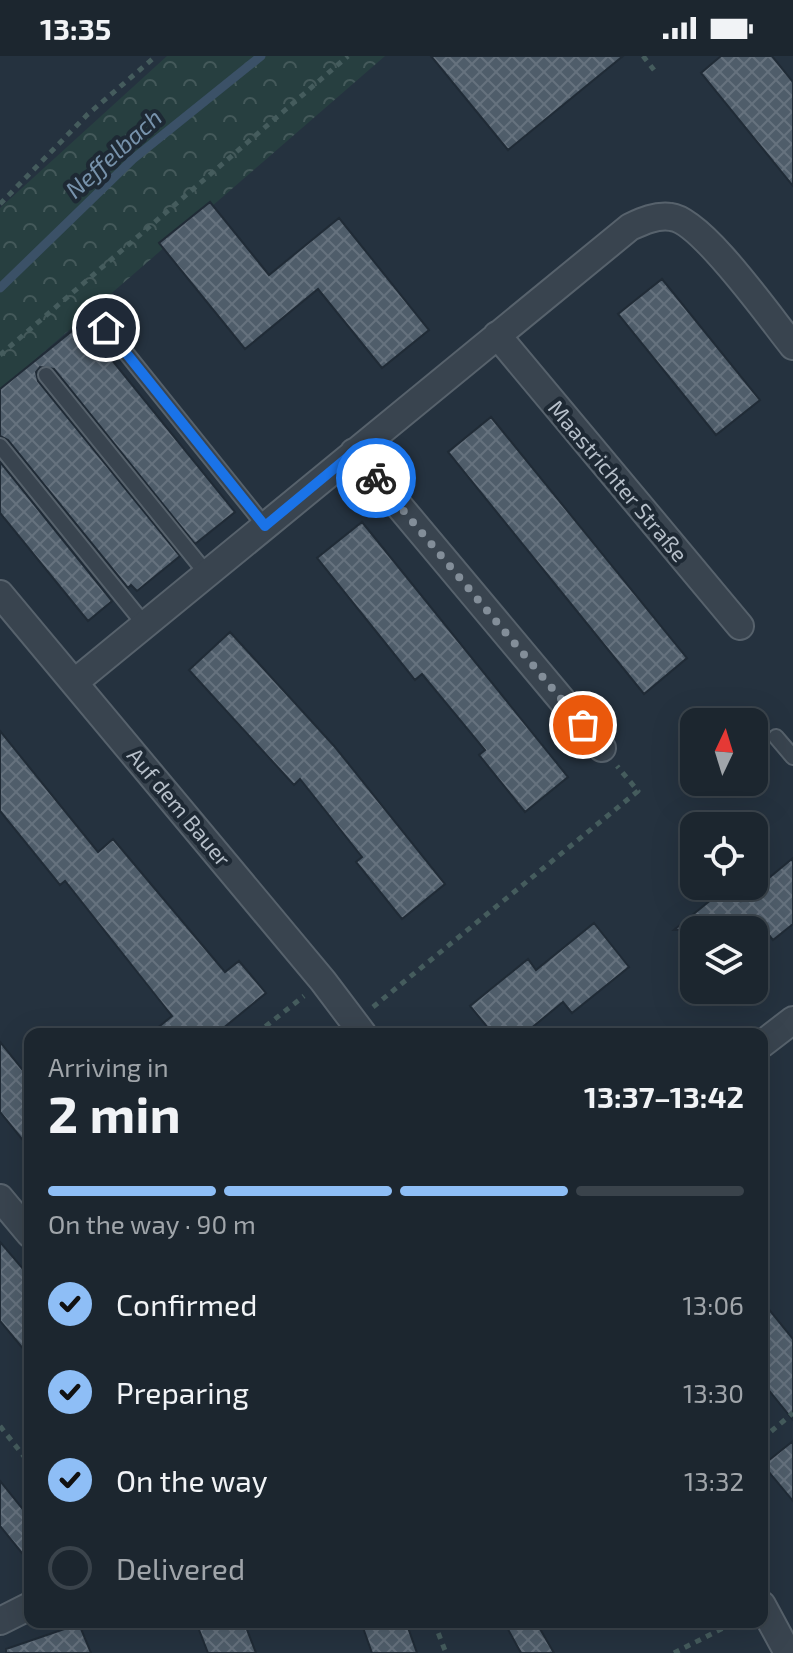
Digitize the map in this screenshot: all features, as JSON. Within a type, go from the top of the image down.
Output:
[{"type":"street","points":[[75,682],[630,227],[652,218],[672,217],[688,222],[716,250],[793,346]]},
{"type":"street","name":"Maastrichter Straße","points":[[497,335],[740,626]]},
{"type":"street","points":[[354,452],[602,748]]},
{"type":"street","name":"Auf dem Bauer","points":[[0,594],[323,981],[358,1028]]},
{"type":"street","points":[[768,1039],[793,1020]]},
{"type":"street","points":[[4,1202],[24,1227]]},
{"type":"street","points":[[0,1621],[24,1609]]},
{"type":"street","points":[[768,1616],[788,1653]]},
{"type":"lane","points":[[106,328],[265,526]]},
{"type":"lane","points":[[46,375],[207,574]]},
{"type":"lane","points":[[0,446],[145,625]]},
{"type":"lane","points":[[776,737],[793,757]]},
{"type":"path","points":[[0,204],[87,115],[156,56]]},
{"type":"path","points":[[0,355],[348,56]]},
{"type":"path","points":[[643,56],[654,70]]},
{"type":"path","points":[[358,1028],[638,791]]},
{"type":"path","points":[[264,1028],[323,981]]},
{"type":"path","points":[[768,1434],[793,1413]]},
{"type":"path","points":[[0,1426],[24,1456]]},
{"type":"path","points":[[436,1628],[446,1653]]},
{"type":"path","points":[[674,1653],[723,1628]]},
{"type":"green space","points":[[167,56],[385,56],[0,390],[0,208]]},
{"type":"building","points":[[431,56],[623,56],[508,150]]},
{"type":"building","points":[[721,56],[772,56],[793,82],[793,186],[701,73]]},
{"type":"building","points":[[210,202],[269,275],[339,218],[429,330],[382,368],[318,289],[245,349],[159,243]]},
{"type":"building","points":[[662,279],[760,400],[716,435],[618,314]]},
{"type":"building","points":[[82,323],[235,512],[195,544],[54,369],[40,367],[36,372],[38,381],[180,556],[137,591],[131,585],[128,588],[8,440],[0,436],[0,389]]},
{"type":"building","points":[[491,417],[687,658],[644,694],[448,452]]},
{"type":"building","points":[[0,462],[112,601],[88,621],[0,513]]},
{"type":"building","points":[[362,522],[568,777],[525,812],[479,755],[485,750],[422,674],[415,680],[317,558]]},
{"type":"building","points":[[230,632],[335,747],[445,884],[402,919],[356,862],[362,857],[300,779],[294,785],[189,670]]},
{"type":"building","points":[[0,731],[98,852],[113,839],[225,972],[239,961],[266,993],[223,1028],[157,1028],[172,1016],[65,881],[60,885],[0,811]]},
{"type":"building","points":[[793,858],[793,924],[773,940],[768,934],[768,916],[691,916],[711,900],[768,900],[768,879]]},
{"type":"building","points":[[594,923],[629,967],[572,1013],[563,1002],[531,1028],[488,1028],[470,1006],[528,959],[536,970]]},
{"type":"building","points":[[0,1042],[24,1072],[24,1142],[0,1112]]},
{"type":"building","points":[[0,1242],[24,1270],[24,1350],[0,1321]]},
{"type":"building","points":[[768,1308],[793,1339],[793,1420],[768,1389]]},
{"type":"building","points":[[793,1441],[793,1501],[768,1471],[768,1461]]},
{"type":"building","points":[[0,1481],[24,1511],[24,1556],[0,1526]]},
{"type":"building","points":[[67,1628],[81,1628],[91,1653],[6,1653],[6,1649]]},
{"type":"building","points":[[198,1628],[246,1628],[256,1653],[208,1653]]},
{"type":"building","points":[[363,1628],[408,1628],[417,1653],[372,1653]]},
{"type":"building","points":[[507,1628],[539,1628],[554,1653],[521,1653]]},
{"type":"waterway","name":"Neffelbach","points":[[0,288],[133,159],[261,56]]},
{"type":"way so far","points":[[376,478],[583,725]]},
{"type":"route","points":[[106,328],[265,526],[354,452],[376,478]]}]
